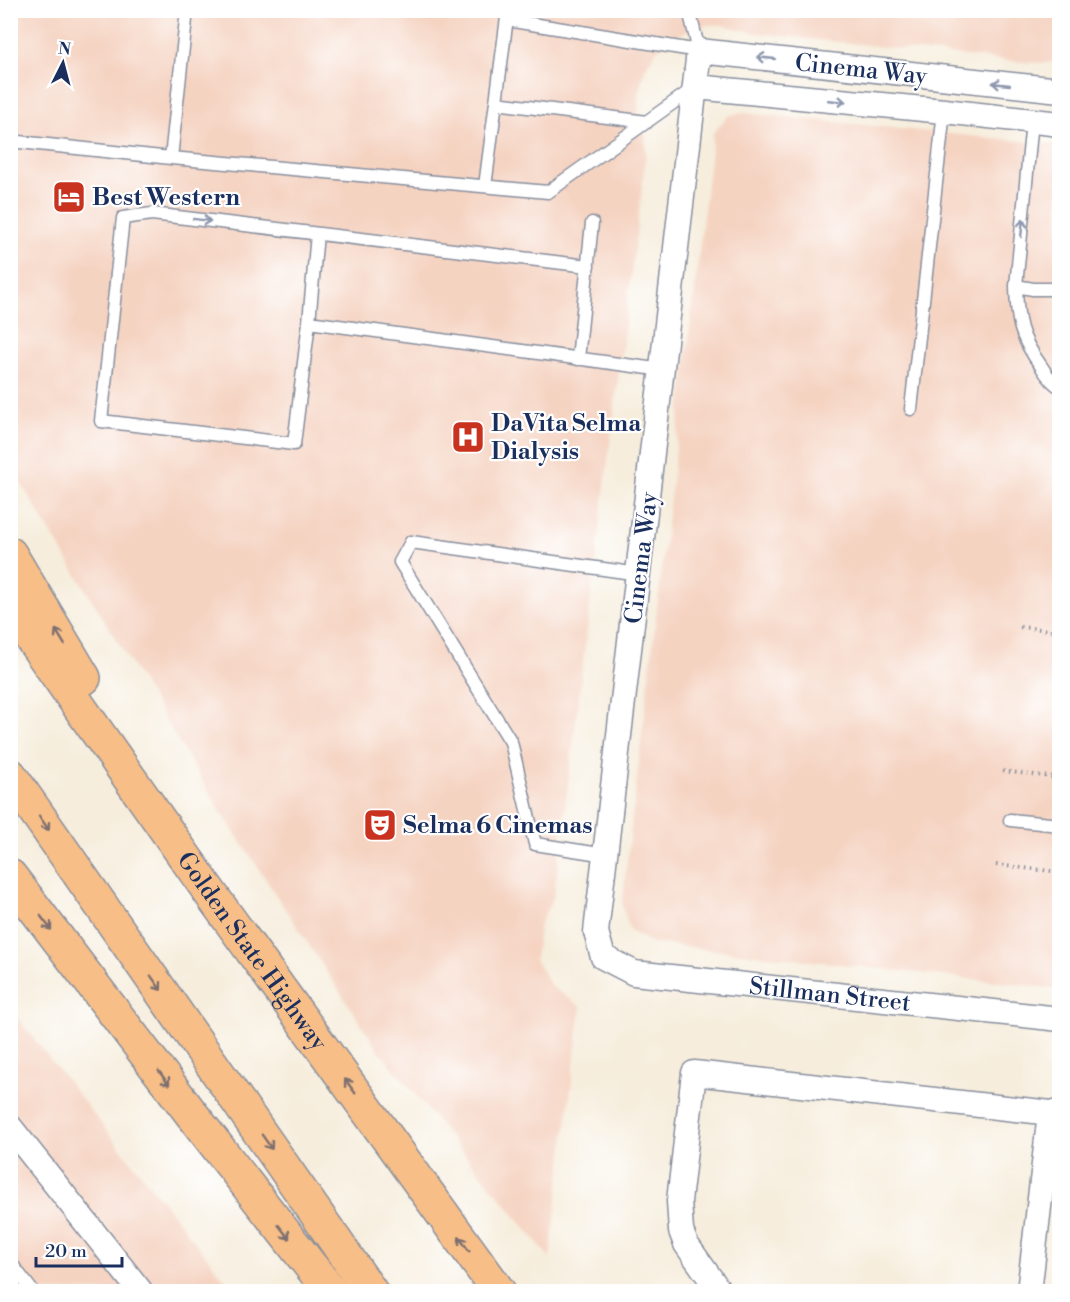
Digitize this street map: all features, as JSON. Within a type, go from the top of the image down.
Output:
[{"type":"highway","points":[[10,554],[218,904]]},
{"type":"highway","name":"Golden State Highway","points":[[10,608],[218,904],[499,1292]]},
{"type":"highway","points":[[10,775],[371,1292]]},
{"type":"highway","points":[[10,876],[331,1292]]},
{"type":"street","name":"Cinema Way","points":[[603,957],[596,932],[699,51],[1059,90]]},
{"type":"street","name":"Cinema Way","points":[[696,87],[1059,124]]},
{"type":"street","name":"Stillman Street","points":[[603,957],[634,973],[1059,1019]]},
{"type":"street","points":[[720,1292],[686,1245],[681,1232],[679,1201],[694,1073],[1055,1114],[1029,1292]]},
{"type":"street","points":[[10,1126],[141,1292]]},
{"type":"lane","points":[[171,158],[187,10]]},
{"type":"lane","points":[[485,186],[507,15],[699,51],[689,10]]},
{"type":"lane","points":[[10,141],[548,192],[696,87]]},
{"type":"lane","points":[[496,103],[647,122]]},
{"type":"lane","points":[[910,409],[944,111]]},
{"type":"lane","points":[[1032,121],[1016,286],[1017,310],[1020,331],[1043,369],[1059,387]]},
{"type":"lane","points":[[317,234],[294,444],[101,421],[123,218],[152,214],[588,266]]},
{"type":"lane","points":[[579,359],[592,223]]},
{"type":"lane","points":[[1016,286],[1033,289],[1059,289]]},
{"type":"lane","points":[[309,322],[663,370]]},
{"type":"lane","points":[[606,855],[535,844],[511,742],[400,562],[411,542],[639,574]]},
{"type":"lane","points":[[1010,820],[1059,825]]},
{"type":"lane","points":[[10,1263],[33,1292]]},
{"type":"path","points":[[1020,627],[1059,631]]},
{"type":"path","points":[[1004,771],[1059,778]]},
{"type":"path","points":[[996,866],[1059,872]]},
{"type":"shaded area","points":[[11,11],[1059,11],[1059,62],[1030,63],[756,33],[721,25],[707,25],[686,31],[672,39],[657,50],[645,69],[638,94],[646,155],[554,896],[540,924],[535,959],[551,986],[581,1007],[550,1258],[377,1048],[220,810],[11,467]]},
{"type":"shaded area","points":[[745,113],[1059,145],[1059,989],[653,943],[630,931],[622,905],[713,133],[729,115]]},
{"type":"shaded area","points":[[11,1010],[234,1291],[11,1291]]},
{"type":"place","name":"Best Western","points":[[69,197]]},
{"type":"place","name":"DaVita Selma Dialysis","points":[[468,437]]},
{"type":"place","name":"Selma 6 Cinemas","points":[[380,825]]}]
